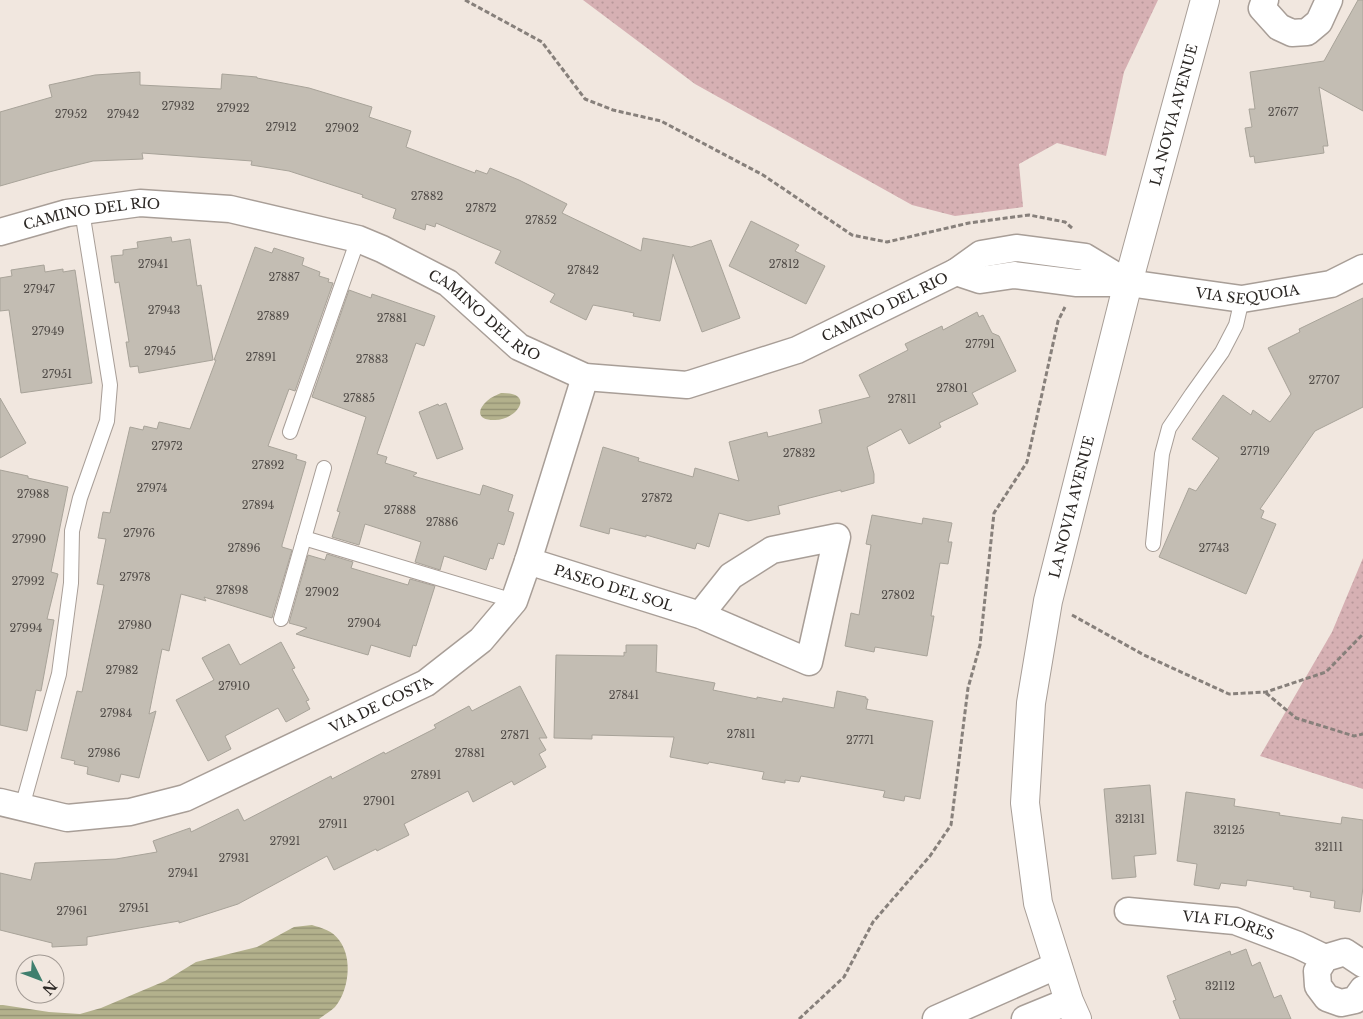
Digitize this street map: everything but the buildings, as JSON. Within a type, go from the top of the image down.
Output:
[{"type":"main road","name":"LA NOVIA AVENUE","points":[[1073,1010],[1038,903],[1025,803],[1031,703],[1048,601],[1128,283],[1205,0]]},
{"type":"street","points":[[1265,0],[1262,8],[1279,27],[1292,33],[1307,32],[1319,22],[1329,0]]},
{"type":"street","name":"CAMINO DEL RIO","points":[[0,232],[67,213],[140,203],[230,209],[358,239],[382,249],[448,283],[520,347],[585,377],[687,385],[797,350],[956,272],[981,254],[1016,248],[1086,257],[1128,283]]},
{"type":"street","name":"VIA SEQUOIA","points":[[1128,283],[1242,299],[1330,284],[1363,268]]},
{"type":"street","name":"CAMINO DEL RIO","points":[[956,272],[980,280],[1014,275],[1077,283],[1128,283]]},
{"type":"street","name":"VIA DE COSTA","points":[[11,805],[67,818],[130,812],[185,798],[426,683],[481,640],[514,602],[585,377]]},
{"type":"street","name":"PASEO DEL SOL","points":[[528,561],[700,615],[809,662],[837,537],[772,550],[731,576],[700,615]]},
{"type":"street","name":"VIA FLORES","points":[[1128,911],[1235,921],[1298,945],[1325,958]]},
{"type":"street","points":[[1360,1002],[1341,1003],[1327,998],[1318,986],[1317,971],[1325,958],[1345,952],[1363,964]]},
{"type":"street","points":[[936,1019],[1058,965]]},
{"type":"street","points":[[1025,1019],[1073,1010]]},
{"type":"lane","points":[[11,805],[59,674],[71,583],[72,531],[80,498],[107,421],[110,385],[82,211]]},
{"type":"lane","points":[[290,432],[358,239]]},
{"type":"lane","points":[[1014,275],[1016,248]]},
{"type":"lane","points":[[1153,544],[1162,454],[1169,428],[1222,352],[1236,325],[1242,299]]},
{"type":"lane","points":[[281,618],[324,468]]},
{"type":"lane","points":[[304,538],[514,602]]},
{"type":"path","points":[[465,0],[542,42],[585,99],[612,110],[661,121],[763,175],[852,235],[887,242],[969,223],[1029,215],[1065,222],[1085,240],[1086,257]]},
{"type":"path","points":[[799,1019],[844,977],[873,922],[930,856],[950,824],[968,688],[980,645],[994,513],[1027,462],[1058,321],[1077,283]]},
{"type":"path","points":[[1048,601],[1144,656],[1229,694],[1266,692],[1326,672],[1363,634]]},
{"type":"path","points":[[1266,692],[1296,718],[1354,736],[1363,734]]},
{"type":"shaded area","points":[[583,0],[1158,0],[1124,72],[1106,156],[1057,143],[1019,164],[1023,207],[955,216],[912,205],[695,84]]},
{"type":"shaded area","points":[[501,393],[512,394],[518,397],[520,401],[519,407],[515,412],[502,419],[489,420],[482,417],[480,411],[483,405],[490,398]]},
{"type":"shaded area","points":[[1363,558],[1363,789],[1260,756],[1332,632]]},
{"type":"shaded area","points":[[312,925],[327,930],[337,937],[343,947],[348,965],[346,983],[340,1000],[335,1007],[319,1019],[0,1019],[0,1005],[80,1014],[101,1008],[165,981],[196,962],[257,947],[294,927]]}]
